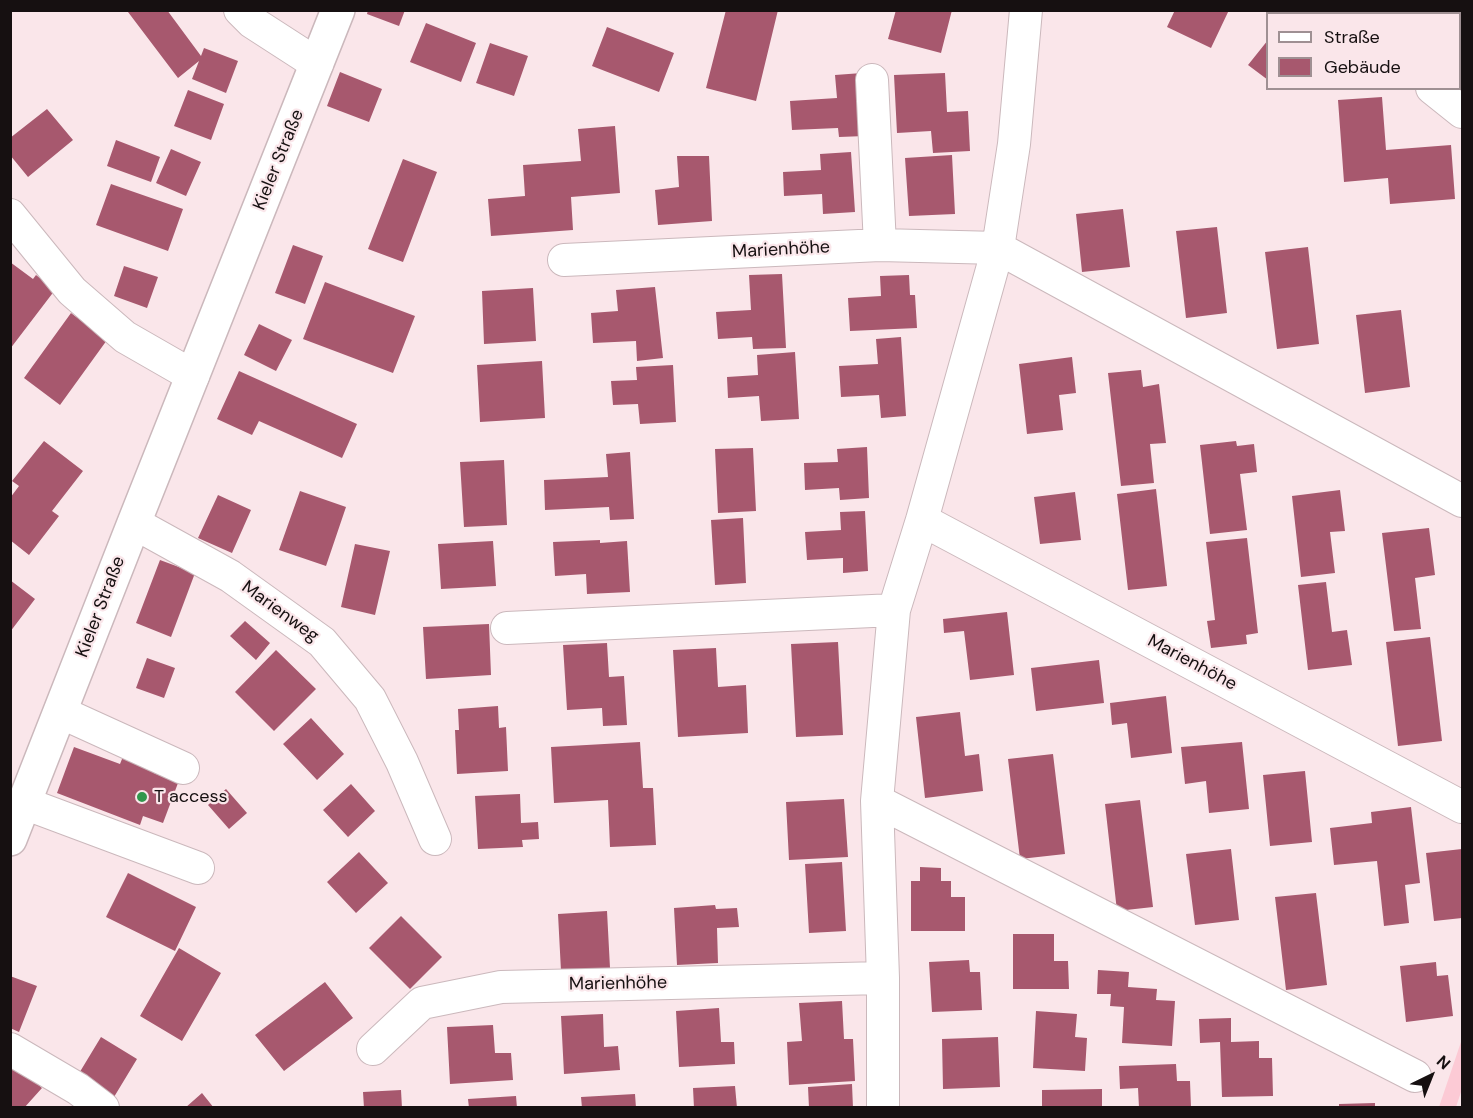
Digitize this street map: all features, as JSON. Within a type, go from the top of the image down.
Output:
[{"type":"main road","name":"Kieler Straße","points":[[10,839],[338,10]]},
{"type":"street","points":[[240,10],[252,22],[317,64]]},
{"type":"street","points":[[891,1104],[883,978],[877,801],[894,610],[922,520],[998,248],[1014,144],[1026,10]]},
{"type":"street","points":[[872,80],[880,245]]},
{"type":"street","points":[[1434,90],[1462,112]]},
{"type":"street","points":[[10,215],[72,291],[107,322],[125,337],[193,376]]},
{"type":"street","name":"Marienhöhe","points":[[564,260],[880,245],[998,248],[1462,501]]},
{"type":"street","name":"Marienhöhe","points":[[922,520],[1462,807]]},
{"type":"street","name":"Marienweg","points":[[134,523],[230,576],[322,642],[370,699],[402,762],[435,839]]},
{"type":"street","points":[[507,628],[894,610]]},
{"type":"street","points":[[60,712],[183,768]]},
{"type":"street","points":[[877,801],[1415,1076]]},
{"type":"street","points":[[24,803],[198,868]]},
{"type":"street","name":"Marienhöhe","points":[[373,1049],[422,1003],[501,987],[883,978]]},
{"type":"street","points":[[10,1049],[73,1098],[103,1107]]},
{"type":"shaded area","points":[[1462,1039],[1462,1089],[1456,1107],[1439,1107]]},
{"type":"building","points":[[130,10],[167,10],[201,56],[204,48],[238,61],[226,93],[192,79],[199,61],[178,78],[128,12]]},
{"type":"building","points":[[368,10],[405,10],[399,26],[367,14]]},
{"type":"building","points":[[726,10],[778,10],[756,101],[706,88]]},
{"type":"building","points":[[896,10],[952,10],[941,53],[888,39]]},
{"type":"building","points":[[1175,10],[1229,10],[1211,48],[1167,27]]},
{"type":"building","points":[[1456,10],[1462,10],[1462,39],[1461,12],[1456,12]]},
{"type":"building","points":[[426,23],[476,43],[461,82],[410,62]]},
{"type":"building","points":[[607,27],[674,53],[659,92],[592,66]]},
{"type":"building","points":[[1266,42],[1266,78],[1248,65]]},
{"type":"building","points":[[490,43],[528,56],[514,96],[476,83]]},
{"type":"building","points":[[340,72],[382,89],[369,122],[327,106]]},
{"type":"building","points":[[862,73],[865,136],[839,137],[838,128],[792,130],[790,101],[837,98],[835,75]]},
{"type":"building","points":[[945,73],[947,112],[968,111],[970,151],[933,153],[931,131],[897,133],[894,75]]},
{"type":"building","points":[[188,90],[224,104],[211,140],[174,126]]},
{"type":"building","points":[[1382,97],[1386,150],[1451,145],[1455,199],[1390,204],[1388,178],[1344,182],[1338,100]]},
{"type":"building","points":[[47,109],[73,140],[28,177],[10,155],[10,138]]},
{"type":"building","points":[[615,126],[620,193],[571,197],[573,230],[491,236],[488,199],[525,196],[523,165],[581,161],[578,129]]},
{"type":"building","points":[[116,140],[160,157],[151,182],[107,166]]},
{"type":"building","points":[[171,149],[201,162],[186,196],[156,183]]},
{"type":"building","points":[[851,152],[855,212],[823,214],[822,194],[784,196],[783,172],[821,170],[820,154]]},
{"type":"building","points":[[952,155],[955,214],[909,216],[905,158]]},
{"type":"building","points":[[677,156],[709,156],[712,221],[658,225],[655,190],[679,187]]},
{"type":"building","points":[[403,159],[437,172],[403,262],[368,249]]},
{"type":"building","points":[[111,184],[183,209],[168,251],[96,225]]},
{"type":"building","points":[[1123,209],[1130,267],[1082,272],[1076,214]]},
{"type":"building","points":[[1217,227],[1227,313],[1186,318],[1176,231]]},
{"type":"building","points":[[293,245],[323,256],[305,304],[275,293]]},
{"type":"building","points":[[1308,247],[1319,344],[1277,349],[1265,252]]},
{"type":"building","points":[[10,262],[33,279],[36,275],[55,290],[10,349]]},
{"type":"building","points":[[124,266],[158,277],[147,308],[114,296]]},
{"type":"building","points":[[782,274],[786,348],[753,349],[752,337],[718,339],[716,312],[751,310],[749,275]]},
{"type":"building","points":[[909,275],[910,295],[915,295],[917,328],[850,331],[848,298],[881,296],[880,276]]},
{"type":"building","points":[[325,282],[415,316],[393,373],[303,339]]},
{"type":"building","points":[[655,287],[663,358],[637,361],[636,341],[593,343],[591,313],[618,311],[616,290]]},
{"type":"building","points":[[533,288],[536,341],[484,344],[482,291]]},
{"type":"building","points":[[1401,310],[1410,387],[1365,393],[1356,315]]},
{"type":"building","points":[[71,313],[107,340],[60,405],[24,378]]},
{"type":"building","points":[[259,324],[292,340],[276,371],[244,355]]},
{"type":"building","points":[[901,337],[906,416],[881,418],[879,395],[841,397],[839,366],[878,364],[876,339]]},
{"type":"building","points":[[795,352],[799,419],[761,421],[759,396],[728,398],[727,377],[758,375],[757,355]]},
{"type":"building","points":[[1072,357],[1076,393],[1059,395],[1063,430],[1027,434],[1019,364]]},
{"type":"building","points":[[542,361],[545,418],[480,422],[477,365]]},
{"type":"building","points":[[673,365],[676,422],[640,424],[638,404],[613,405],[611,381],[637,380],[636,367]]},
{"type":"building","points":[[1141,370],[1143,387],[1159,384],[1166,443],[1150,444],[1154,483],[1121,486],[1108,373]]},
{"type":"building","points":[[239,371],[357,424],[342,458],[259,421],[252,435],[217,419]]},
{"type":"building","points":[[44,441],[83,471],[52,511],[59,516],[29,555],[10,540],[10,498],[19,486],[12,481]]},
{"type":"building","points":[[1236,441],[1237,446],[1254,444],[1257,472],[1240,474],[1247,530],[1210,534],[1200,445]]},
{"type":"building","points":[[867,447],[869,498],[840,500],[839,488],[805,490],[804,463],[838,462],[837,449]]},
{"type":"building","points":[[753,448],[756,511],[718,513],[715,449]]},
{"type":"building","points":[[630,452],[634,519],[610,520],[609,507],[545,510],[544,480],[608,477],[606,454]]},
{"type":"building","points":[[504,460],[507,525],[464,527],[460,462]]},
{"type":"building","points":[[1156,489],[1167,586],[1128,590],[1117,494]]},
{"type":"building","points":[[1340,490],[1345,531],[1330,532],[1335,573],[1301,577],[1292,496]]},
{"type":"building","points":[[300,491],[346,507],[326,566],[279,550]]},
{"type":"building","points":[[1075,492],[1081,540],[1040,544],[1034,497]]},
{"type":"building","points":[[218,495],[251,510],[232,553],[198,538]]},
{"type":"building","points":[[865,511],[868,571],[843,573],[843,558],[807,560],[805,532],[841,530],[840,512]]},
{"type":"building","points":[[743,518],[746,583],[715,585],[711,520]]},
{"type":"building","points":[[1429,528],[1435,575],[1415,578],[1421,629],[1394,631],[1382,533]]},
{"type":"building","points":[[1247,538],[1258,633],[1246,635],[1247,644],[1211,648],[1207,621],[1215,620],[1206,542]]},
{"type":"building","points":[[600,540],[600,543],[627,541],[630,592],[587,594],[586,574],[555,576],[553,542]]},
{"type":"building","points":[[493,541],[496,586],[441,589],[438,544]]},
{"type":"building","points":[[355,544],[390,551],[375,615],[341,607]]},
{"type":"building","points":[[160,560],[195,573],[171,637],[136,623]]},
{"type":"building","points":[[10,580],[35,599],[10,632]]},
{"type":"building","points":[[1326,582],[1332,632],[1347,630],[1352,665],[1308,670],[1298,585]]},
{"type":"building","points":[[1007,612],[1014,675],[970,680],[964,631],[944,633],[943,619]]},
{"type":"building","points":[[245,621],[270,643],[256,660],[230,636]]},
{"type":"building","points":[[489,624],[491,675],[426,679],[423,627]]},
{"type":"building","points":[[1430,637],[1442,741],[1398,746],[1386,642]]},
{"type":"building","points":[[838,642],[843,735],[796,737],[791,644]]},
{"type":"building","points":[[607,643],[609,677],[624,676],[627,725],[603,726],[602,708],[567,710],[563,645]]},
{"type":"building","points":[[716,648],[718,687],[746,685],[748,733],[678,737],[673,650]]},
{"type":"building","points":[[276,650],[316,689],[274,731],[235,692]]},
{"type":"building","points":[[147,658],[175,668],[164,698],[136,688]]},
{"type":"building","points":[[1099,660],[1104,703],[1036,711],[1031,668]]},
{"type":"building","points":[[1166,696],[1172,753],[1131,758],[1127,723],[1112,725],[1110,703]]},
{"type":"building","points":[[498,706],[499,728],[506,727],[508,771],[457,774],[455,730],[459,730],[458,709]]},
{"type":"building","points":[[960,712],[965,756],[979,754],[983,791],[925,798],[916,717]]},
{"type":"building","points":[[311,718],[344,754],[317,780],[283,744]]},
{"type":"building","points":[[640,742],[643,788],[653,788],[656,845],[610,847],[608,800],[554,803],[551,747]]},
{"type":"building","points":[[1242,742],[1249,809],[1209,813],[1206,781],[1185,784],[1181,747]]},
{"type":"building","points":[[74,747],[120,764],[124,754],[157,766],[154,773],[178,783],[163,823],[143,816],[140,825],[57,793]]},
{"type":"building","points":[[1053,754],[1065,854],[1020,859],[1008,759]]},
{"type":"building","points":[[1305,771],[1312,842],[1270,846],[1263,775]]},
{"type":"building","points":[[351,784],[375,811],[348,837],[323,810]]},
{"type":"building","points":[[226,789],[247,813],[229,829],[208,805]]},
{"type":"building","points":[[520,794],[521,823],[538,822],[539,839],[522,840],[523,847],[478,849],[475,796]]},
{"type":"building","points":[[844,799],[848,857],[789,860],[786,802]]},
{"type":"building","points":[[1140,800],[1153,907],[1117,911],[1105,804]]},
{"type":"building","points":[[1411,807],[1420,883],[1405,885],[1409,923],[1384,926],[1377,861],[1334,865],[1330,828],[1372,823],[1371,812]]},
{"type":"building","points":[[1231,849],[1239,920],[1195,925],[1186,854]]},
{"type":"building","points":[[1462,849],[1462,918],[1434,921],[1426,853]]},
{"type":"building","points":[[359,852],[388,883],[356,913],[327,882]]},
{"type":"building","points":[[842,862],[846,931],[809,933],[805,864]]},
{"type":"building","points":[[920,867],[941,868],[941,881],[951,881],[951,897],[965,897],[965,931],[911,931],[911,881],[920,881]]},
{"type":"building","points":[[128,873],[196,907],[175,951],[106,917]]},
{"type":"building","points":[[1316,893],[1327,985],[1286,990],[1275,897]]},
{"type":"building","points":[[715,905],[716,909],[737,908],[739,927],[717,928],[718,963],[677,965],[674,908]]},
{"type":"building","points":[[607,911],[610,968],[561,971],[558,914]]},
{"type":"building","points":[[401,916],[442,957],[410,989],[369,948]]},
{"type":"building","points":[[1013,934],[1054,934],[1054,961],[1068,961],[1069,989],[1013,989]]},
{"type":"building","points":[[179,948],[221,973],[182,1041],[140,1016]]},
{"type":"building","points":[[969,960],[970,972],[980,972],[982,1010],[932,1012],[929,962]]},
{"type":"building","points":[[1436,962],[1437,976],[1448,975],[1453,1016],[1406,1022],[1400,966]]},
{"type":"building","points":[[1098,970],[1129,972],[1128,987],[1157,989],[1156,1000],[1175,1001],[1172,1046],[1122,1043],[1124,1007],[1110,1006],[1111,994],[1097,994]]},
{"type":"building","points":[[10,976],[37,986],[19,1032],[10,1028]]},
{"type":"building","points":[[325,982],[353,1018],[284,1071],[255,1035]]},
{"type":"building","points":[[842,1001],[844,1039],[853,1039],[855,1081],[789,1085],[787,1042],[802,1041],[799,1003]]},
{"type":"building","points":[[719,1008],[721,1042],[734,1042],[735,1064],[679,1067],[676,1011]]},
{"type":"building","points":[[1036,1011],[1077,1014],[1075,1037],[1087,1038],[1085,1071],[1033,1068]]},
{"type":"building","points":[[603,1014],[604,1047],[618,1046],[620,1070],[564,1074],[561,1016]]},
{"type":"building","points":[[1231,1018],[1231,1042],[1259,1041],[1259,1058],[1272,1058],[1273,1096],[1222,1097],[1220,1042],[1200,1043],[1199,1019]]},
{"type":"building","points":[[493,1025],[495,1053],[511,1053],[513,1080],[450,1084],[447,1027]]},
{"type":"building","points":[[101,1037],[137,1059],[114,1097],[78,1075]]},
{"type":"building","points":[[998,1037],[1000,1087],[943,1089],[942,1039]]},
{"type":"building","points":[[13,1061],[42,1088],[24,1108],[10,1108],[10,1064]]},
{"type":"building","points":[[1176,1064],[1177,1081],[1190,1081],[1191,1108],[1139,1108],[1138,1088],[1120,1089],[1119,1066]]},
{"type":"building","points":[[852,1084],[853,1108],[809,1108],[808,1087]]},
{"type":"building","points":[[735,1086],[737,1108],[694,1108],[693,1088]]},
{"type":"building","points":[[1102,1089],[1102,1108],[1042,1108],[1042,1090]]},
{"type":"building","points":[[401,1090],[402,1108],[364,1108],[363,1092]]},
{"type":"building","points":[[202,1093],[214,1108],[185,1108]]},
{"type":"building","points":[[635,1094],[636,1108],[582,1108],[581,1097]]},
{"type":"building","points":[[516,1096],[517,1108],[469,1108],[468,1099]]},
{"type":"building","points":[[1375,1103],[1375,1108],[1339,1108],[1339,1104]]},
{"type":"place","name":"T access","points":[[142,797]]}]
